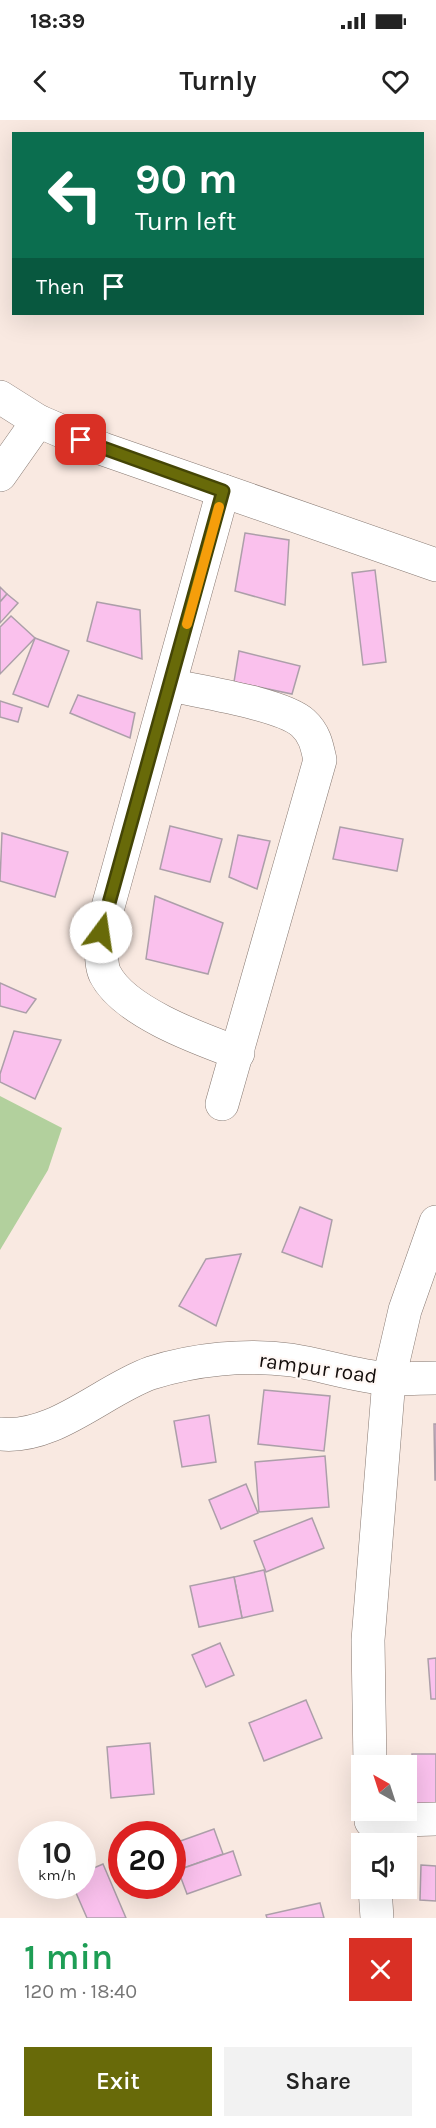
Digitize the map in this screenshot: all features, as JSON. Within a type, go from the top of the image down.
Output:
[{"type":"street","points":[[0,397],[38,421],[103,449],[436,565]]},
{"type":"street","points":[[0,475],[38,421]]},
{"type":"street","points":[[223,491],[101,932],[104,973],[134,1006],[196,1038],[238,1053]]},
{"type":"street","points":[[170,685],[285,712],[303,722],[315,738],[320,760],[222,1104]]},
{"type":"street","points":[[370,1755],[368,1640],[389,1379],[405,1310],[436,1222]]},
{"type":"street","name":"rampur road","points":[[0,1434],[32,1430],[62,1420],[150,1374],[193,1363],[238,1358],[290,1360],[389,1379],[436,1378]]},
{"type":"street","points":[[372,1825],[436,1819]]},
{"type":"street","points":[[376,1899],[377,1918]]},
{"type":"green space","points":[[0,1096],[62,1128],[48,1170],[0,1250]]},
{"type":"building","points":[[245,533],[289,540],[285,605],[235,591]]},
{"type":"building","points":[[375,570],[386,662],[363,665],[352,573]]},
{"type":"building","points":[[0,587],[7,594],[0,602]]},
{"type":"building","points":[[7,594],[18,603],[0,623],[0,602]]},
{"type":"building","points":[[97,602],[140,610],[142,659],[87,641]]},
{"type":"building","points":[[11,616],[35,638],[0,674],[0,627]]},
{"type":"building","points":[[35,638],[69,651],[48,707],[13,694]]},
{"type":"building","points":[[239,651],[300,666],[292,694],[234,682]]},
{"type":"building","points":[[78,695],[135,713],[130,738],[70,713]]},
{"type":"building","points":[[0,701],[22,708],[18,722],[0,717]]},
{"type":"building","points":[[170,826],[222,839],[210,882],[160,869]]},
{"type":"building","points":[[340,827],[403,839],[397,871],[333,859]]},
{"type":"building","points":[[2,833],[68,852],[55,897],[0,881]]},
{"type":"building","points":[[238,835],[270,841],[257,889],[229,877]]},
{"type":"building","points":[[155,896],[223,923],[208,974],[146,959]]},
{"type":"building","points":[[0,983],[36,999],[26,1013],[0,1006]]},
{"type":"building","points":[[14,1031],[61,1040],[35,1099],[0,1082],[0,1074]]},
{"type":"building","points":[[300,1207],[332,1220],[322,1267],[282,1252]]},
{"type":"building","points":[[241,1254],[216,1326],[179,1306],[206,1259]]},
{"type":"building","points":[[264,1390],[330,1396],[324,1451],[258,1444]]},
{"type":"building","points":[[209,1415],[216,1462],[182,1467],[174,1421]]},
{"type":"building","points":[[434,1424],[436,1424],[436,1480],[435,1480]]},
{"type":"building","points":[[325,1456],[329,1507],[259,1512],[255,1462]]},
{"type":"building","points":[[246,1484],[258,1513],[221,1529],[209,1500]]},
{"type":"building","points":[[312,1518],[324,1548],[266,1572],[254,1541]]},
{"type":"building","points":[[264,1570],[273,1611],[242,1618],[234,1577]]},
{"type":"building","points":[[234,1577],[242,1618],[199,1627],[190,1586]]},
{"type":"building","points":[[220,1643],[234,1675],[206,1687],[192,1655]]},
{"type":"building","points":[[436,1658],[436,1699],[431,1699],[428,1659]]},
{"type":"building","points":[[306,1700],[322,1738],[264,1761],[249,1723]]},
{"type":"building","points":[[150,1743],[154,1794],[111,1798],[107,1747]]},
{"type":"building","points":[[436,1754],[436,1807],[417,1808],[417,1755],[412,1755]]},
{"type":"building","points":[[214,1829],[223,1854],[186,1867],[186,1839]]},
{"type":"building","points":[[233,1851],[241,1875],[187,1894],[186,1867]]},
{"type":"building","points":[[103,1864],[108,1876],[108,1899],[118,1899],[126,1918],[87,1918],[79,1899],[96,1899],[96,1867]]},
{"type":"building","points":[[421,1865],[436,1866],[436,1901],[420,1900]]},
{"type":"building","points":[[320,1903],[324,1918],[267,1918],[266,1915]]},
{"type":"slow traffic","points":[[187,624],[219,507]]},
{"type":"route","points":[[81,440],[223,491],[101,932]]}]
